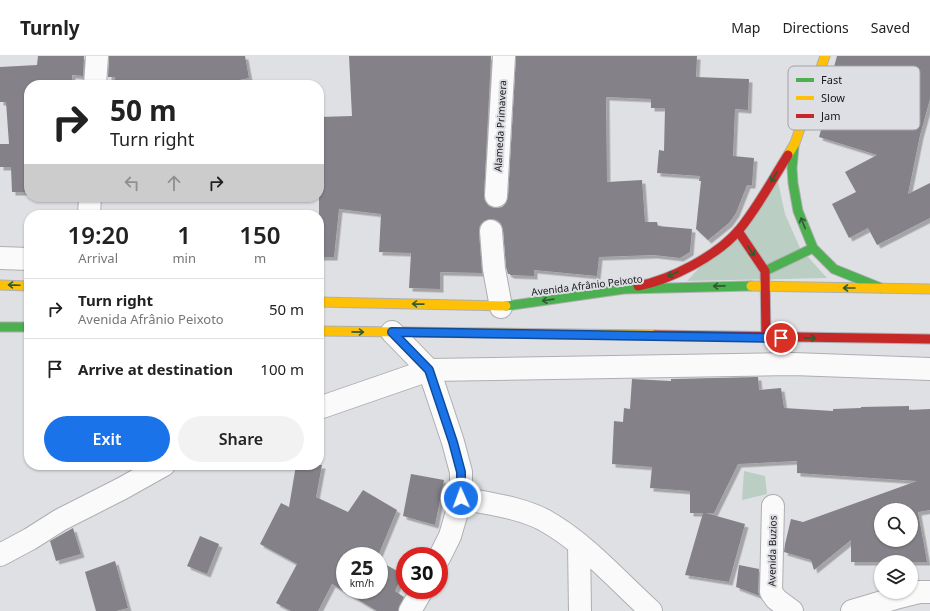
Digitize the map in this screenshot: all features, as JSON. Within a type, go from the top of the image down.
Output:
[{"type":"main road","points":[[821,66],[825,56]]},
{"type":"main road","points":[[624,290],[654,283],[691,266],[714,252],[738,231],[754,209],[794,144],[799,130]]},
{"type":"main road","points":[[794,144],[792,168],[793,183],[798,211],[812,248],[834,269],[882,288]]},
{"type":"main road","points":[[738,231],[765,271],[766,337]]},
{"type":"main road","points":[[765,271],[812,248]]},
{"type":"main road","points":[[0,285],[24,286]]},
{"type":"main road","name":"Avenida Afrânio Peixoto","points":[[324,302],[501,307],[624,290],[766,286],[930,290]]},
{"type":"main road","points":[[0,327],[24,328]]},
{"type":"main road","points":[[324,331],[930,339]]},
{"type":"street","points":[[95,80],[97,56]]},
{"type":"street","name":"Alameda Primavera","points":[[496,196],[504,56]]},
{"type":"street","points":[[492,231],[494,269],[501,307]]},
{"type":"street","points":[[0,258],[24,259]]},
{"type":"street","points":[[392,332],[429,370],[453,442],[461,472],[461,498],[450,536],[444,547]]},
{"type":"street","points":[[324,406],[429,370],[793,364],[930,369]]},
{"type":"street","points":[[0,555],[30,539],[60,520],[155,470]]},
{"type":"street","points":[[461,498],[515,509],[543,520],[579,544],[651,611]]},
{"type":"street","name":"Avenida Buzios","points":[[772,506],[771,592],[776,599],[792,611]]},
{"type":"street","points":[[579,544],[580,611]]},
{"type":"street","points":[[852,611],[906,595],[920,592],[930,592]]},
{"type":"street","points":[[410,611],[417,599]]},
{"type":"green space","points":[[778,182],[785,214],[800,248],[827,278],[687,281]]},
{"type":"green space","points":[[744,471],[765,476],[767,494],[742,500]]},
{"type":"building","points":[[38,56],[84,56],[83,76],[72,75],[72,80],[24,80],[24,192],[12,192],[11,167],[0,167],[0,144],[9,144],[6,102],[0,102],[0,67],[37,65]]},
{"type":"building","points":[[109,56],[245,56],[249,78],[239,80],[115,80],[115,77],[108,77]]},
{"type":"building","points":[[349,56],[491,56],[484,195],[485,201],[489,206],[496,208],[502,207],[506,203],[508,197],[516,56],[697,56],[696,77],[749,79],[748,110],[735,109],[733,156],[754,158],[752,185],[747,185],[736,213],[729,223],[708,240],[696,229],[701,181],[699,181],[700,176],[657,173],[659,150],[664,151],[665,108],[651,108],[651,99],[606,97],[607,182],[642,180],[645,222],[657,222],[658,226],[692,229],[690,252],[680,258],[654,255],[599,257],[597,276],[534,270],[534,276],[510,275],[508,274],[506,267],[503,230],[501,224],[497,220],[490,219],[484,221],[480,225],[479,232],[482,273],[440,272],[440,289],[409,288],[411,253],[379,252],[381,214],[339,209],[334,257],[324,257],[324,210],[319,210],[319,202],[324,202],[324,117],[352,116]]},
{"type":"building","points":[[837,56],[930,56],[930,99],[920,135],[908,194],[930,183],[930,218],[877,245],[868,228],[849,238],[832,204],[856,192],[845,172],[877,155],[819,137],[821,130],[920,130],[920,66],[834,66]]},
{"type":"building","points":[[758,377],[759,390],[781,388],[784,408],[833,411],[833,409],[861,407],[909,406],[909,410],[930,409],[930,510],[918,512],[927,562],[918,562],[918,555],[874,555],[874,562],[851,562],[851,540],[814,570],[811,560],[784,552],[791,519],[803,522],[917,481],[797,473],[797,461],[738,464],[714,513],[706,513],[745,524],[729,582],[685,575],[703,513],[690,513],[690,491],[650,488],[652,467],[612,464],[614,421],[623,422],[624,408],[630,409],[632,379],[671,381],[671,379]]},
{"type":"building","points":[[295,470],[321,470],[316,497],[348,512],[363,490],[397,510],[382,547],[336,547],[336,586],[332,584],[318,611],[291,611],[276,603],[297,564],[260,544],[281,503],[289,507]]},
{"type":"building","points":[[411,474],[444,480],[435,525],[403,516]]},
{"type":"building","points":[[73,528],[81,554],[56,561],[50,541]]},
{"type":"building","points":[[200,536],[219,544],[207,574],[187,566]]},
{"type":"building","points":[[115,561],[128,608],[116,611],[96,611],[85,572]]},
{"type":"building","points":[[739,565],[759,569],[758,592],[760,596],[736,587]]},
{"type":"building","points":[[388,566],[396,570],[396,599],[403,599],[398,611],[377,611],[357,599],[388,599]]},
{"type":"traffic: fast","points":[[794,147],[792,168],[798,211],[813,248],[834,269],[881,288]]},
{"type":"traffic: fast","points":[[765,271],[813,248]]},
{"type":"traffic: fast","points":[[506,306],[624,289],[751,286]]},
{"type":"traffic: fast","points":[[0,327],[24,327]]},
{"type":"traffic: slow","points":[[822,66],[825,56]]},
{"type":"traffic: slow","points":[[788,155],[795,143],[799,130]]},
{"type":"traffic: slow","points":[[0,285],[24,286]]},
{"type":"traffic: slow","points":[[751,286],[930,289]]},
{"type":"traffic: slow","points":[[324,302],[506,306]]},
{"type":"traffic: slow","points":[[324,331],[655,335]]},
{"type":"traffic: jam","points":[[638,286],[651,283],[692,266],[706,258],[730,240],[739,230],[765,193],[788,155]]},
{"type":"traffic: jam","points":[[738,231],[765,271],[766,337]]},
{"type":"traffic: jam","points":[[655,335],[930,339]]},
{"type":"route","points":[[461,498],[461,472],[453,442],[429,370],[392,332],[781,338]]}]
